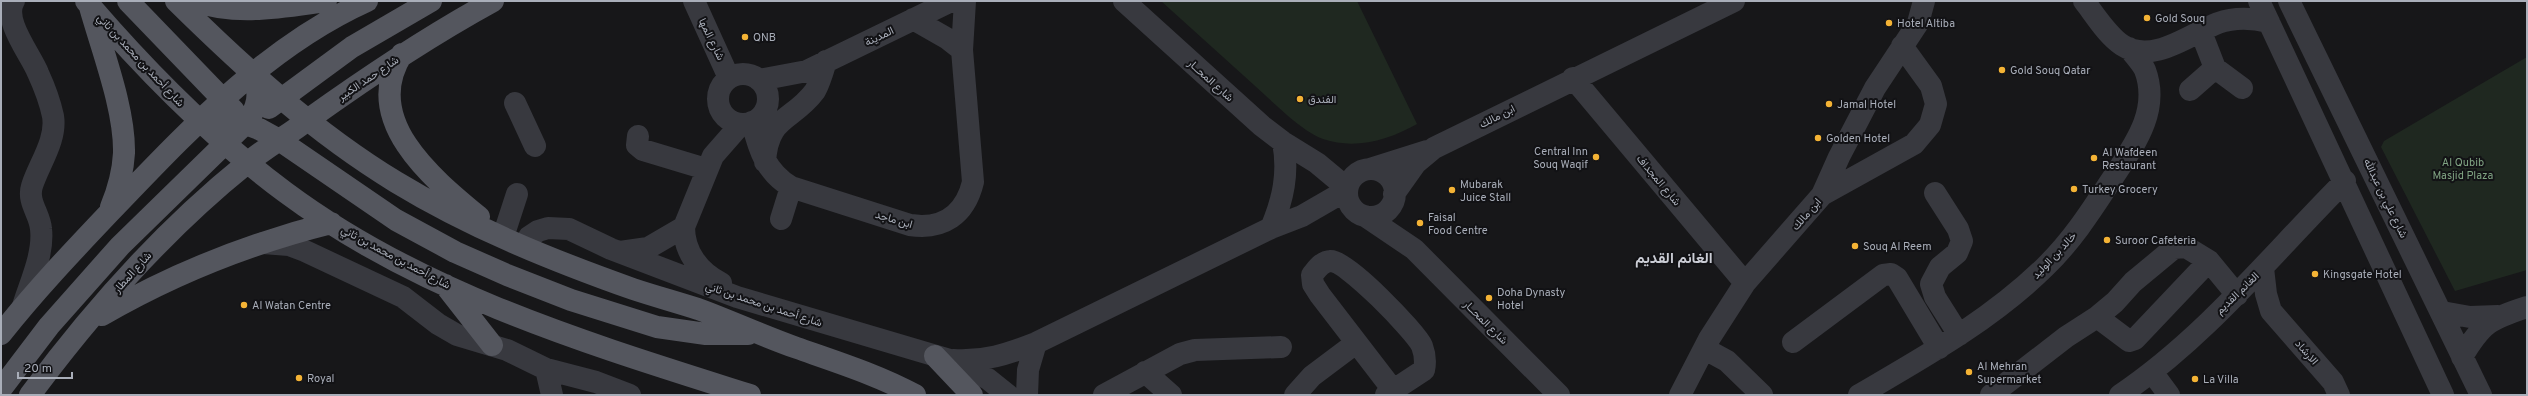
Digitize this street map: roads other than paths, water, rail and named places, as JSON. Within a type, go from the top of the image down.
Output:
[{"type":"main road","points":[[128,1],[222,101],[248,123],[279,140],[396,220],[455,252],[507,275],[571,300],[657,327],[706,334],[760,334]]},
{"type":"main road","points":[[176,1],[253,75],[308,120],[395,182],[453,214],[523,246],[634,289],[698,310],[888,380],[915,395]]},
{"type":"main road","points":[[194,1],[209,6],[243,10],[326,1]]},
{"type":"main road","points":[[1,334],[23,306],[60,264],[171,148],[200,121],[253,75],[320,26],[367,1]]},
{"type":"main road","points":[[1,389],[49,326],[89,280],[158,208],[248,123],[352,47],[431,1]]},
{"type":"main road","name":"شارع حمد الكبير","points":[[247,162],[402,54],[493,1]]},
{"type":"main road","points":[[87,3],[116,104],[123,142],[121,176],[109,213]]},
{"type":"main road","name":"شارع أحمد بن محمد بن ثاني","points":[[87,3],[200,121],[225,144],[247,162],[331,223],[380,252],[443,283],[556,332],[750,395]]},
{"type":"main road","points":[[402,54],[392,75],[390,99],[407,146],[438,183],[503,237]]},
{"type":"main road","points":[[247,162],[243,152],[242,140],[257,101],[257,88],[253,75]]},
{"type":"main road","points":[[200,121],[223,118],[248,123],[280,126],[308,120]]},
{"type":"main road","name":"شارع المطار","points":[[30,395],[87,323],[171,231],[247,162]]},
{"type":"main road","points":[[87,323],[166,281],[263,243],[331,223]]},
{"type":"main road","points":[[443,283],[492,345]]},
{"type":"main road","points":[[943,358],[972,395]]},
{"type":"street","points":[[14,1],[11,16],[25,50],[38,72],[53,117],[50,140],[32,187],[32,203],[39,219],[41,237],[23,306]]},
{"type":"street","name":"شارع المها","points":[[694,1],[729,78]]},
{"type":"street","name":"المدينة","points":[[759,80],[817,66],[951,1]]},
{"type":"street","name":"ابن ماجد","points":[[746,123],[765,162],[774,176],[791,187],[910,225],[930,226],[941,223],[954,215],[970,195],[973,182],[962,50],[965,1]]},
{"type":"street","name":"شارع المحــار","points":[[1124,1],[1283,142],[1317,163],[1347,189]]},
{"type":"street","name":"ابن مالك","points":[[1369,169],[1434,148],[1573,78],[1734,1]]},
{"type":"street","name":"ابن مالك","points":[[1680,395],[1705,348],[1745,283],[1822,195],[1842,150],[1875,88],[1918,23],[1924,1]]},
{"type":"street","points":[[2084,1],[2115,39],[2129,48],[2143,52],[2152,51],[2231,20],[2244,18],[2269,22]]},
{"type":"street","points":[[2259,1],[2443,395]]},
{"type":"street","name":"شارع علي بن عبدالله","points":[[2289,1],[2442,312],[2481,395]]},
{"type":"street","points":[[913,19],[948,39],[962,50]]},
{"type":"street","points":[[2201,32],[2215,68],[2242,88]]},
{"type":"street","points":[[1822,195],[1914,144],[1930,125],[1936,104],[1931,86],[1902,46]]},
{"type":"street","name":"خالد بن الوليد","points":[[1859,395],[1939,348],[1986,316],[2046,266],[2089,215],[2145,124],[2150,100],[2144,69],[2129,48]]},
{"type":"street","points":[[765,162],[766,145],[771,132],[816,89],[817,66]]},
{"type":"street","name":"المدينة","points":[[768,101],[796,83],[817,66]]},
{"type":"street","points":[[2190,90],[2215,68]]},
{"type":"street","points":[[709,162],[746,123],[765,110],[768,101],[764,86],[759,80],[750,75],[739,74],[729,78],[719,91],[719,108],[709,162],[684,227],[684,237],[689,252],[699,268],[713,279],[730,289],[737,296]]},
{"type":"street","name":"شارع المجداف","points":[[1573,78],[1745,283]]},
{"type":"street","points":[[515,103],[535,146]]},
{"type":"street","points":[[719,108],[732,122],[746,123]]},
{"type":"street","points":[[638,136],[637,145],[643,150],[709,162]]},
{"type":"street","points":[[1271,228],[1284,187],[1286,160],[1283,142]]},
{"type":"street","name":"ابن مالك","points":[[1394,197],[1416,163],[1434,148]]},
{"type":"street","name":"شارع المحــار","points":[[1303,154],[1369,169]]},
{"type":"street","points":[[943,358],[986,359],[1004,356],[1036,343],[1271,228],[1302,216],[1347,189],[1354,176],[1369,169],[1388,177],[1394,197],[1382,214],[1302,216]]},
{"type":"street","name":"الغانم القديم","points":[[2125,394],[2152,372],[2235,297],[2300,226],[2344,181]]},
{"type":"street","points":[[781,219],[791,187]]},
{"type":"street","points":[[1347,189],[1349,202],[1363,215]]},
{"type":"street","points":[[1935,193],[1958,229],[1962,241],[1957,253],[1940,267],[1931,284],[1935,297],[1959,335]]},
{"type":"street","points":[[503,237],[517,194]]},
{"type":"street","name":"شارع المحــار","points":[[1394,197],[1414,249]]},
{"type":"street","name":"شارع المحــار","points":[[1363,215],[1414,249],[1559,395]]},
{"type":"street","points":[[620,252],[648,248],[684,227]]},
{"type":"street","name":"شارع أحمد بن محمد بن ثاني","points":[[523,246],[529,237],[538,231],[559,228],[578,232],[620,252],[737,296],[943,358],[988,379],[1008,395]]},
{"type":"street","points":[[263,243],[289,245],[306,251],[407,300],[438,324],[457,335],[492,345],[546,369],[596,382],[630,395]]},
{"type":"street","points":[[1991,395],[2066,337],[2097,317],[2115,302],[2133,282],[2174,248],[2186,247],[2209,262],[2235,297],[2270,311]]},
{"type":"street","points":[[1331,260],[1343,264],[1360,278],[1422,345],[1426,361],[1424,370],[1389,392],[1356,343],[1313,284],[1312,275],[1320,265],[1331,260]]},
{"type":"street","points":[[2097,317],[2124,338],[2130,341],[2135,339],[2209,262]]},
{"type":"street","points":[[2263,268],[2266,294],[2270,311]]},
{"type":"street","points":[[1793,342],[1883,275],[1891,274],[1898,278],[1939,348]]},
{"type":"street","points":[[2442,312],[2470,317],[2498,316],[2527,307]]},
{"type":"street","name":"الارشاد","points":[[2270,311],[2333,382],[2339,395]]},
{"type":"street","points":[[2462,357],[2476,333],[2498,316]]},
{"type":"street","points":[[1027,395],[1028,370],[1036,343]]},
{"type":"street","points":[[1295,395],[1312,376],[1356,343]]},
{"type":"street","points":[[1104,395],[1180,354],[1195,350],[1281,347]]},
{"type":"street","points":[[1705,348],[1727,361],[1762,395]]},
{"type":"street","points":[[546,369],[552,395]]},
{"type":"street","points":[[1145,372],[1171,395]]},
{"type":"street","points":[[2152,372],[2169,395]]},
{"type":"street","points":[[575,395],[596,382]]},
{"type":"place","name":"Gold Souq","points":[[2147,18]]},
{"type":"place","name":"Hotel Altiba","points":[[1889,23]]},
{"type":"place","name":"QNB","points":[[745,37]]},
{"type":"place","name":"Gold Souq Qatar","points":[[2002,70]]},
{"type":"place","name":"الفندق","points":[[1300,99]]},
{"type":"place","name":"Jamal Hotel","points":[[1829,104]]},
{"type":"place","name":"Golden Hotel","points":[[1818,138]]},
{"type":"place","name":"Central Inn Souq Waqif","points":[[1596,157]]},
{"type":"place","name":"Al Wafdeen Restaurant","points":[[2094,158]]},
{"type":"place","name":"Turkey Grocery","points":[[2074,189]]},
{"type":"place","name":"Mubarak Juice Stall","points":[[1452,190]]},
{"type":"place","name":"Faisal Food Centre","points":[[1420,223]]},
{"type":"place","name":"Suroor Cafeteria","points":[[2107,240]]},
{"type":"place","name":"Souq Al Reem","points":[[1855,246]]},
{"type":"place","name":"Kingsgate Hotel","points":[[2315,274]]},
{"type":"place","name":"Doha Dynasty Hotel","points":[[1489,298]]},
{"type":"place","name":"Al Watan Centre","points":[[244,305]]},
{"type":"place","name":"Al Mehran Supermarket","points":[[1969,372]]},
{"type":"place","name":"Royal","points":[[299,378]]},
{"type":"place","name":"La Villa","points":[[2195,379]]},
{"type":"district","name":"الغانم القديم","points":[[1674,258]]},
{"type":"park label","name":"Al Qubib Masjid Plaza","points":[[2463,168]]}]
